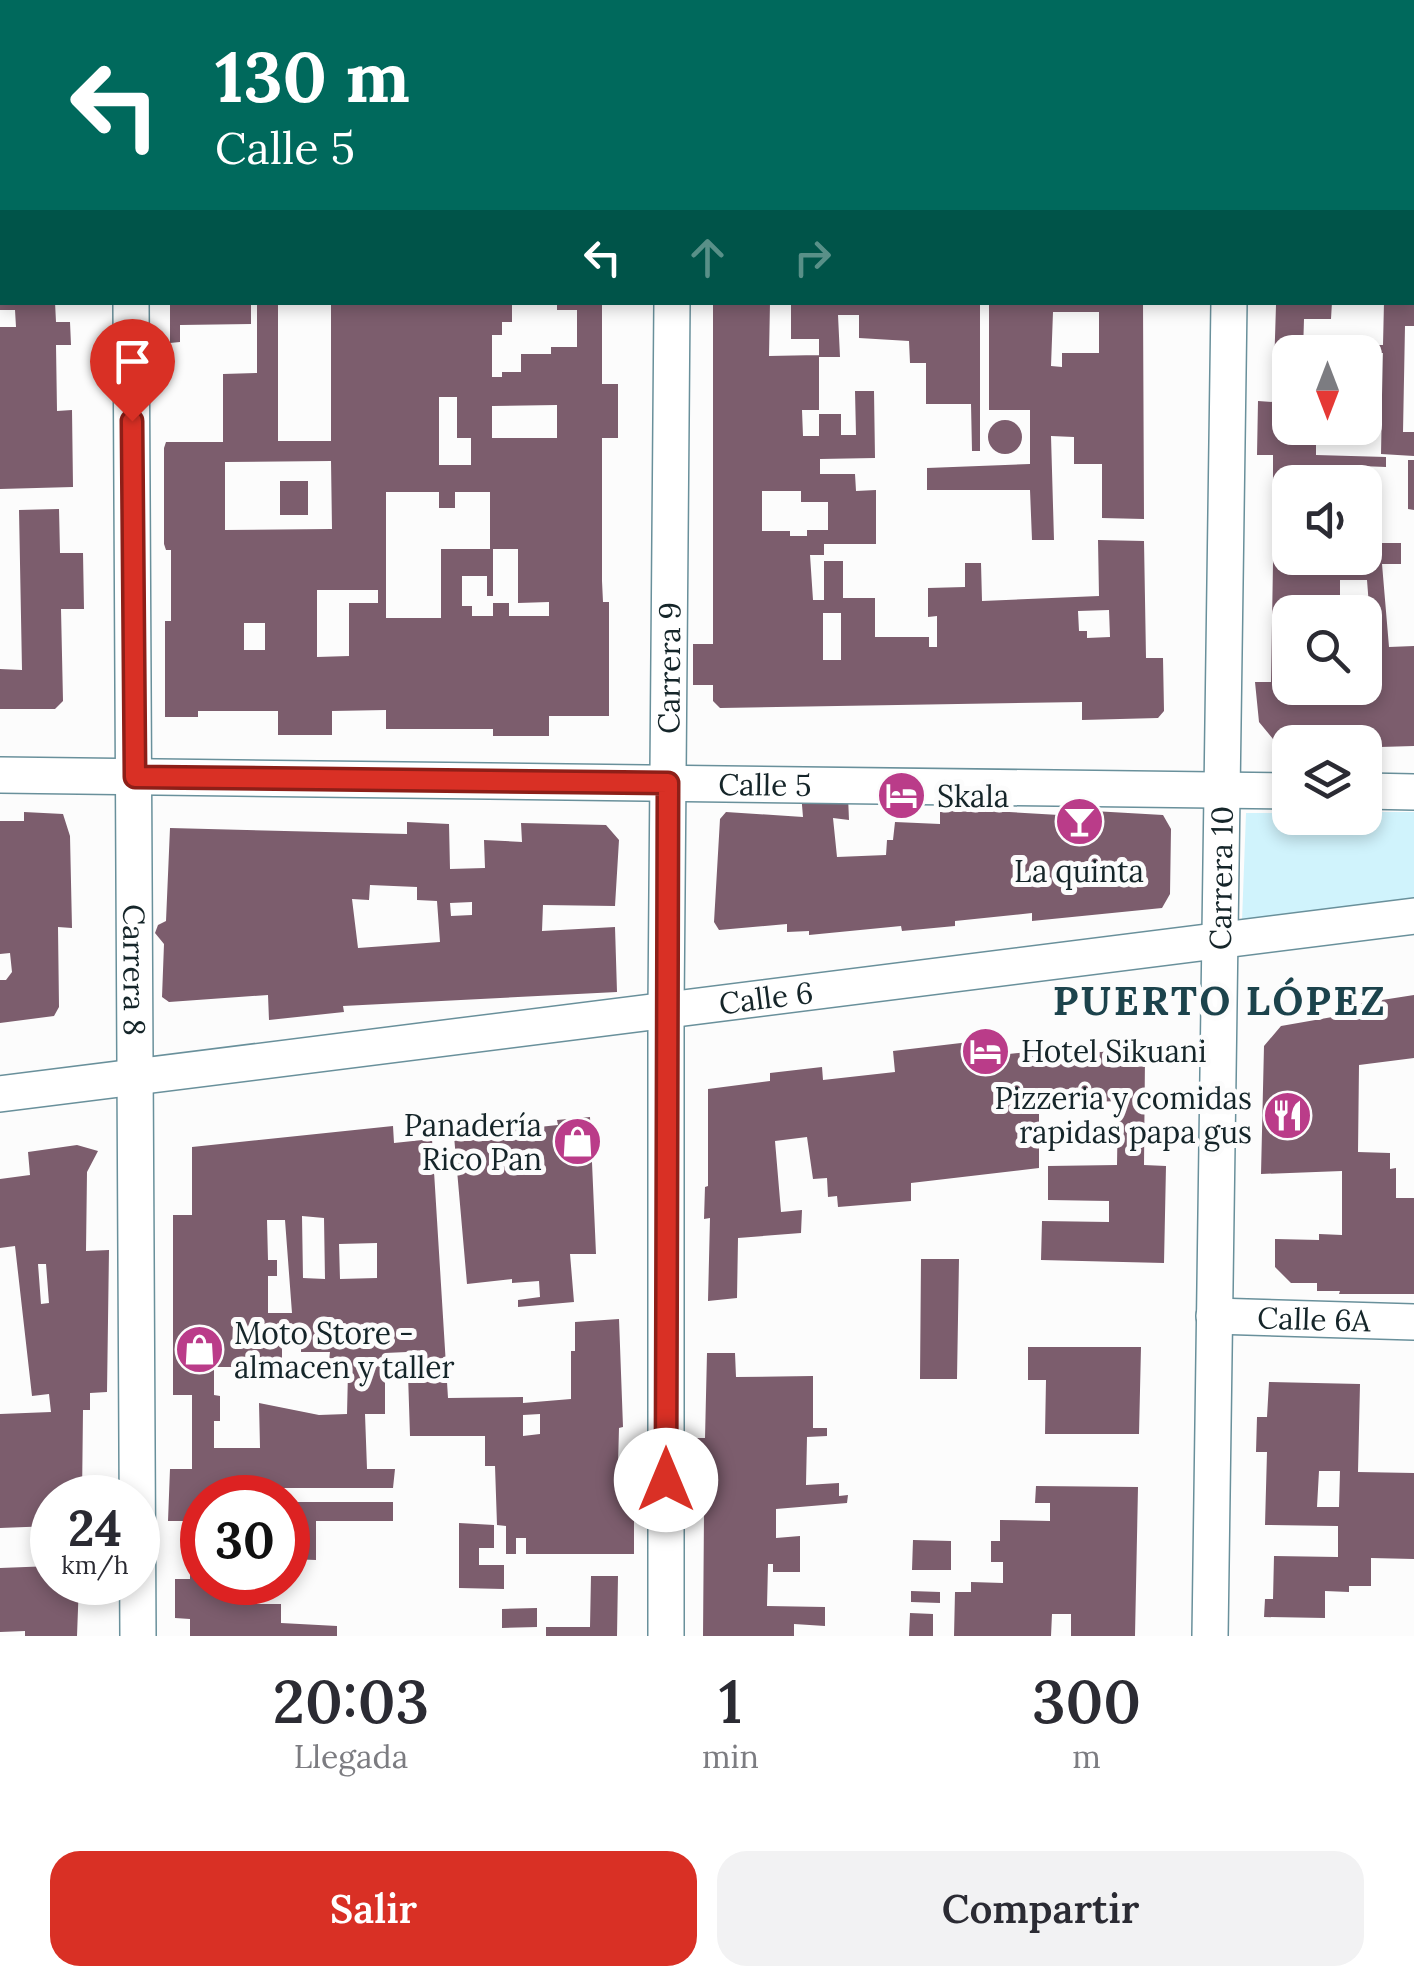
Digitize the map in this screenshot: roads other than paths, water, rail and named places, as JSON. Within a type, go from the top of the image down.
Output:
[{"type":"street","name":"Carrera 8","points":[[130,305],[138,1636]]},
{"type":"street","name":"Carrera 9","points":[[666,1636],[672,305]]},
{"type":"street","name":"Carrera 10","points":[[1210,1636],[1229,305]]},
{"type":"street","name":"Calle 5","points":[[0,775],[1272,790]]},
{"type":"street","points":[[1382,792],[1414,792]]},
{"type":"street","name":"Calle 6","points":[[0,1094],[1414,916]]},
{"type":"street","name":"Calle 6A","points":[[1214,1316],[1414,1322]]},
{"type":"place","name":"Skala","points":[[902,796]]},
{"type":"place","name":"La quinta","points":[[1079,822]]},
{"type":"place","name":"Hotel Sikuani","points":[[986,1051]]},
{"type":"place","name":"Pizzeria y comidas rapidas papa gus","points":[[1287,1115]]},
{"type":"place","name":"Panadería Rico Pan","points":[[577,1142]]},
{"type":"place","name":"Moto Store - almacen y taller","points":[[199,1350]]},
{"type":"district","name":"PUERTO LÓPEZ","points":[[1220,1000]]}]
